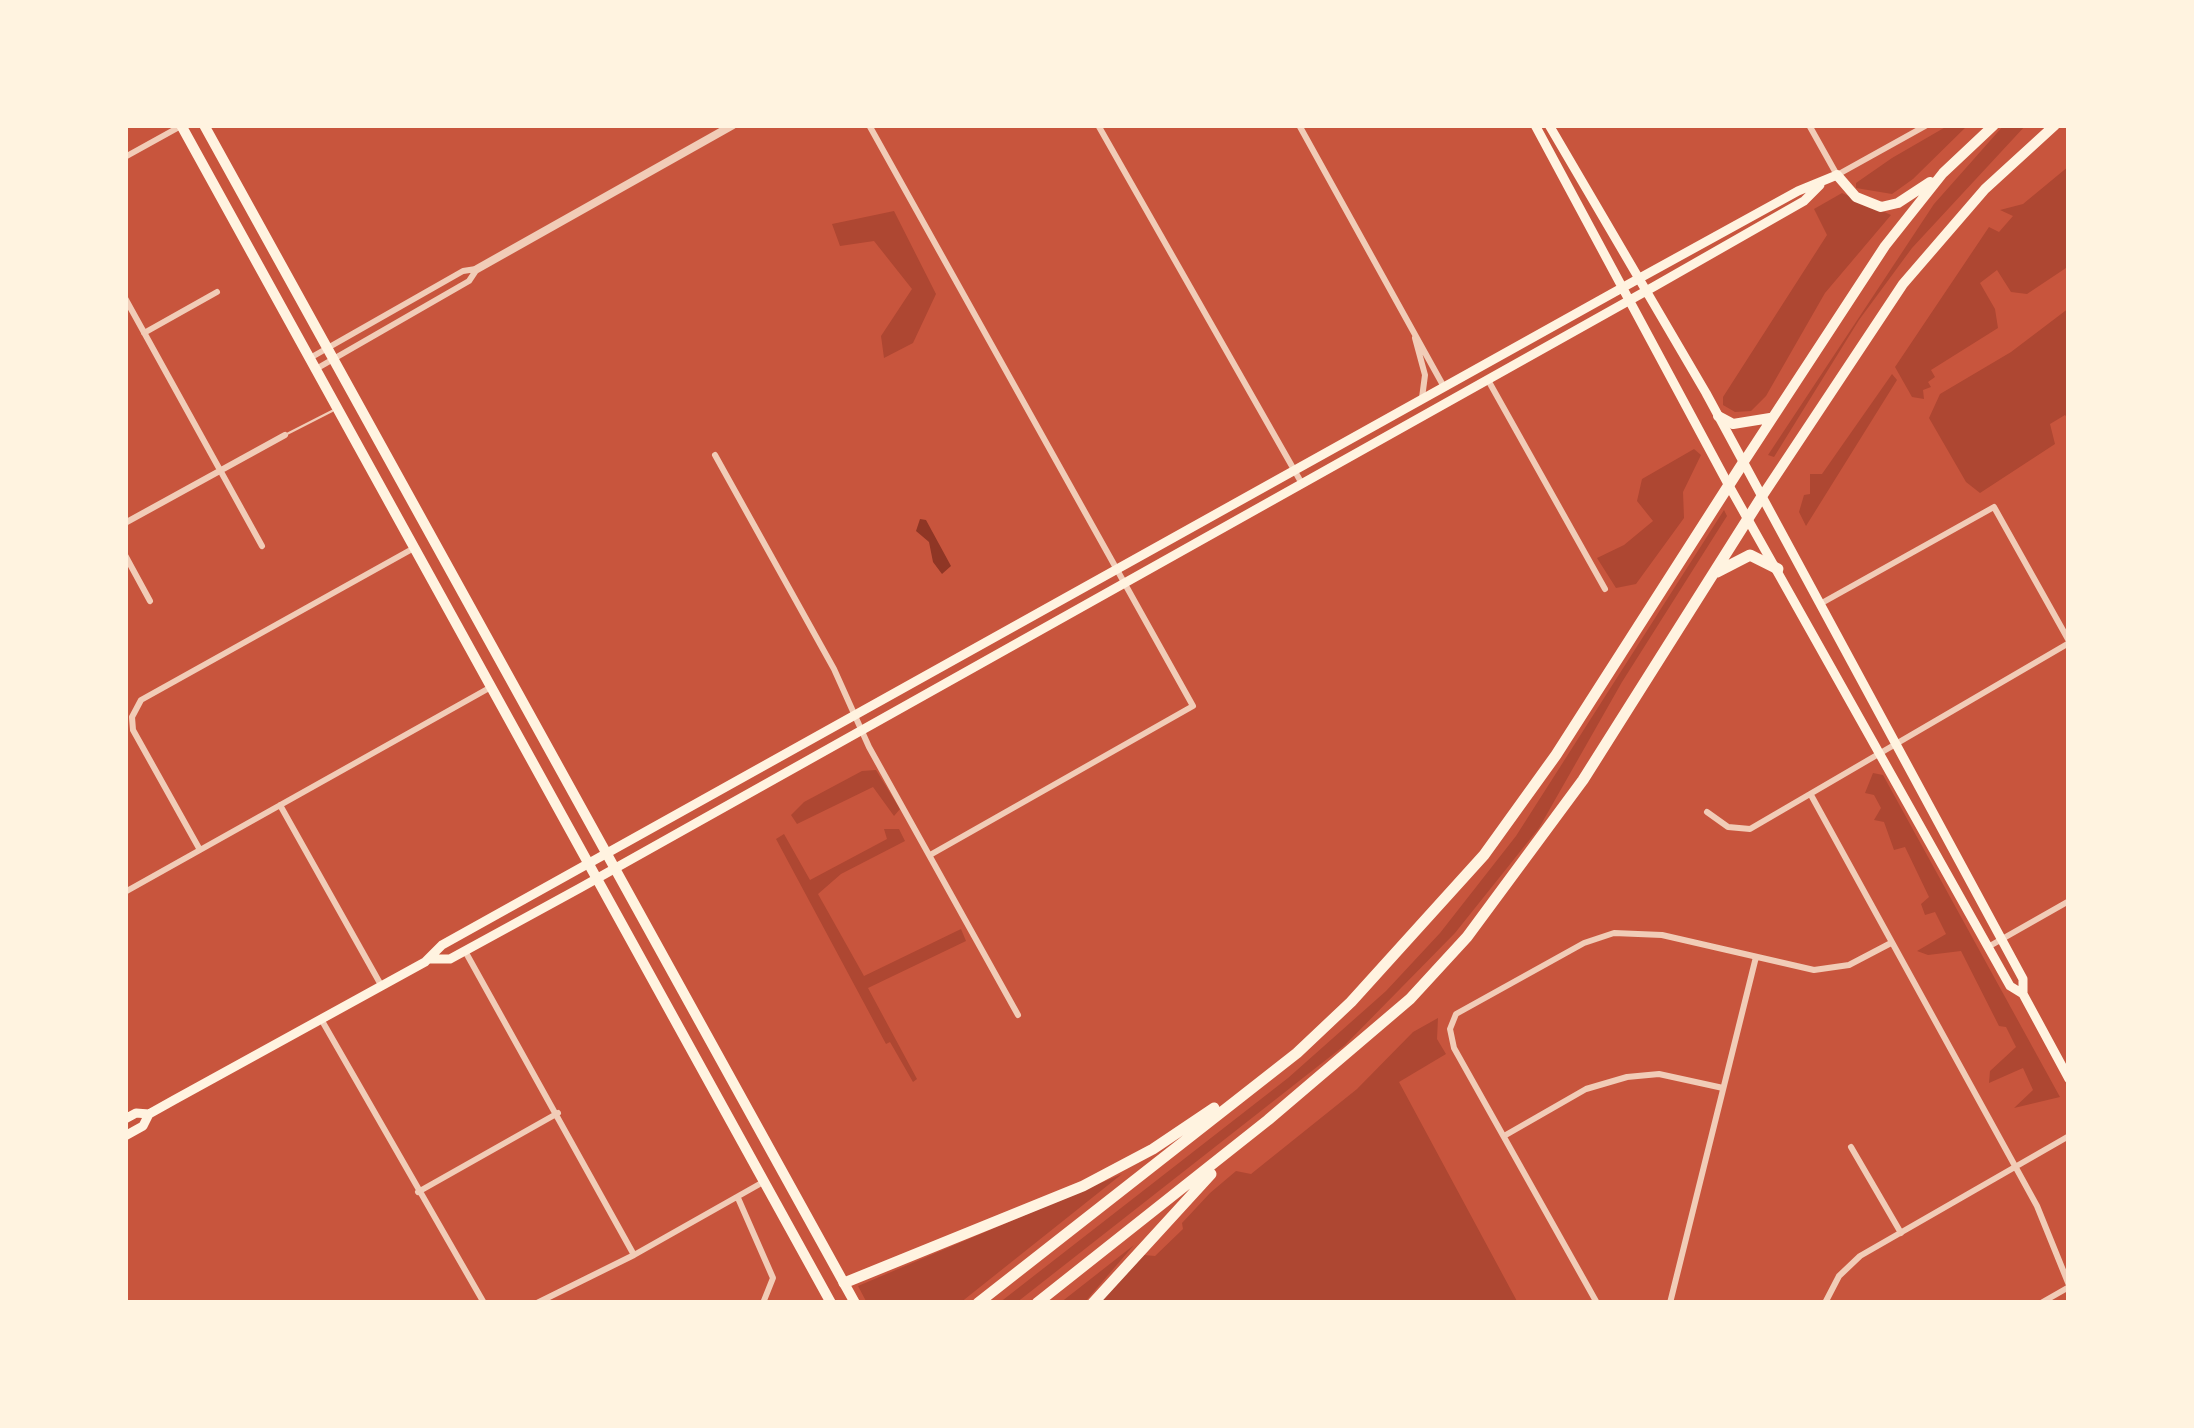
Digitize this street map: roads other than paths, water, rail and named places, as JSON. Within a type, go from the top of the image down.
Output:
[{"type":"highway","points":[[978,1303],[1297,1054],[1351,1002],[1484,854],[1556,756],[1743,462]]},
{"type":"highway","points":[[1036,1303],[1268,1120],[1410,999],[1467,937],[1583,780],[1761,498]]},
{"type":"highway","points":[[1713,574],[1750,555],[1778,568]]},
{"type":"highway","points":[[844,1283],[1083,1186],[1153,1149],[1297,1054]]},
{"type":"highway","points":[[1092,1303],[1174,1209],[1268,1120]]},
{"type":"main road","points":[[182,125],[766,1181],[829,1302],[844,1283]]},
{"type":"main road","points":[[204,125],[855,1303]]},
{"type":"main road","points":[[1534,125],[1728,484],[2010,986],[2023,994]]},
{"type":"main road","points":[[1549,125],[1718,416],[2002,939],[2023,979],[2023,994],[2069,1080]]},
{"type":"main road","points":[[125,1119],[136,1113],[149,1114],[430,958],[442,945],[1798,191],[1837,175],[1856,197],[1881,207],[1912,195],[1943,173],[1994,125]]},
{"type":"main road","points":[[1761,498],[1904,284],[1985,189],[2055,125]]},
{"type":"main road","points":[[1743,462],[1885,246],[1943,173]]},
{"type":"main road","points":[[430,958],[450,959],[598,878],[863,726],[1804,202],[1822,183]]},
{"type":"main road","points":[[1394,431],[1436,401],[1444,387]]},
{"type":"main road","points":[[1718,416],[1733,424],[1772,418]]},
{"type":"main road","points":[[125,1136],[144,1126],[149,1114]]},
{"type":"street","points":[[125,157],[182,125]]},
{"type":"street","points":[[313,364],[469,281],[478,269],[733,125]]},
{"type":"street","points":[[869,125],[1192,706],[930,855]]},
{"type":"street","points":[[1098,125],[1301,482]]},
{"type":"street","points":[[1299,125],[1444,387]]},
{"type":"street","points":[[1809,125],[1837,175],[1927,125]]},
{"type":"street","points":[[144,332],[217,292]]},
{"type":"street","points":[[125,298],[262,546]]},
{"type":"street","points":[[1416,337],[1425,375],[1425,392],[1419,402]]},
{"type":"street","points":[[1488,379],[1605,589]]},
{"type":"street","points":[[125,524],[286,435]]},
{"type":"street","points":[[716,456],[863,726],[868,748],[1018,1015]]},
{"type":"street","points":[[1708,812],[1728,827],[1744,830],[2069,642],[1994,507],[1820,604]]},
{"type":"street","points":[[200,850],[134,730],[132,717],[141,700],[415,548]]},
{"type":"street","points":[[125,555],[150,600]]},
{"type":"street","points":[[125,892],[492,687]]},
{"type":"street","points":[[1810,795],[2016,1169],[2069,1286],[2041,1303]]},
{"type":"street","points":[[280,805],[381,985]]},
{"type":"street","points":[[1988,946],[2069,901]]},
{"type":"street","points":[[1597,1303],[1454,1048],[1450,1029],[1463,1010],[1584,943],[1614,933],[1646,932],[1828,970],[1891,943]]},
{"type":"street","points":[[465,951],[634,1255]]},
{"type":"street","points":[[1670,1303],[1756,957]]},
{"type":"street","points":[[320,1018],[484,1303]]},
{"type":"street","points":[[1504,1136],[1586,1089],[1627,1076],[1660,1074],[1723,1088]]},
{"type":"street","points":[[418,1192],[558,1113]]},
{"type":"street","points":[[1825,1303],[1848,1265],[2069,1136]]},
{"type":"street","points":[[1851,1147],[1901,1233]]},
{"type":"street","points":[[537,1303],[634,1255],[766,1181]]},
{"type":"street","points":[[738,1198],[773,1278],[763,1303]]},
{"type":"lane","points":[[286,435],[338,408]]}]
